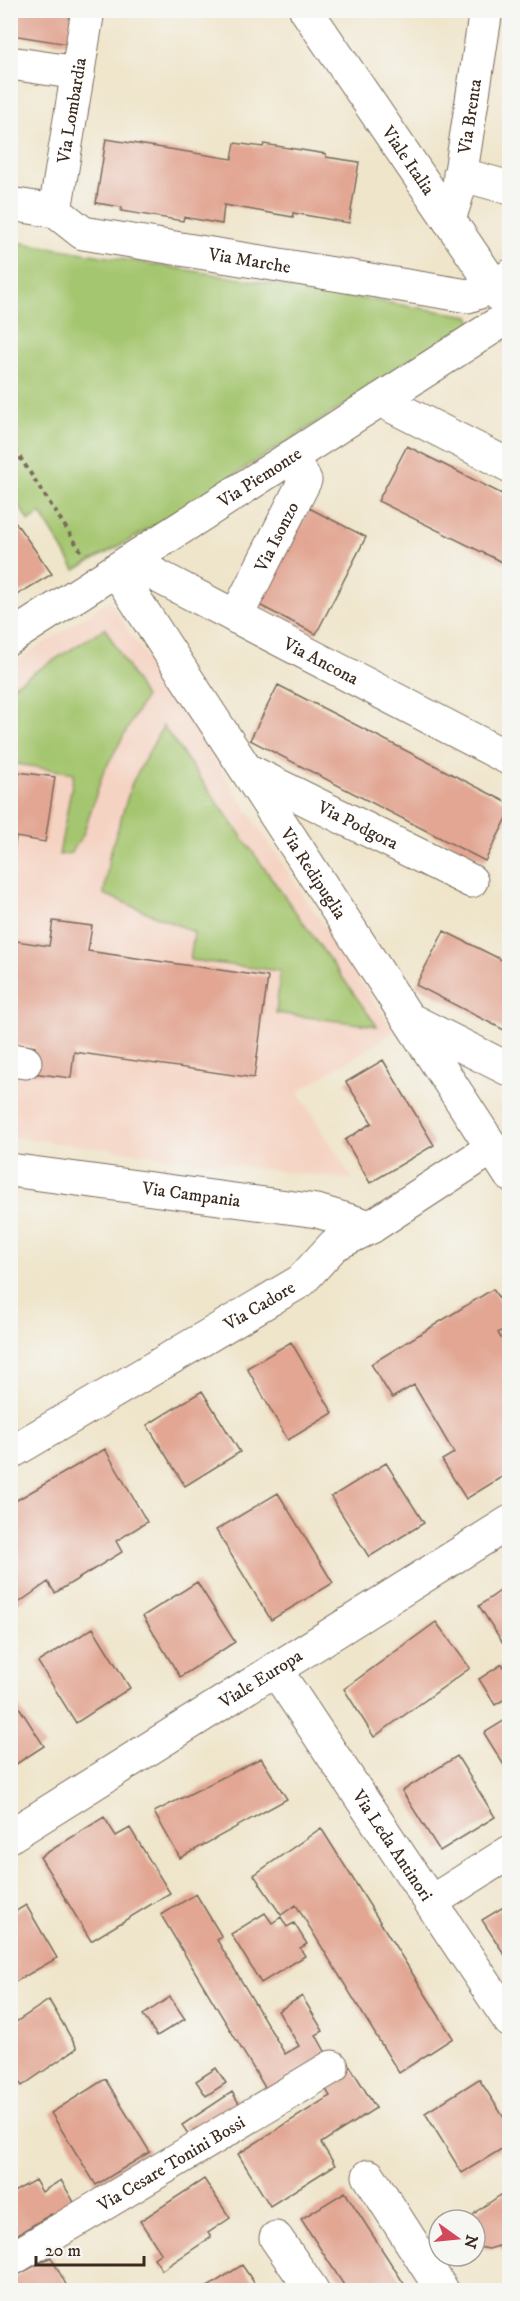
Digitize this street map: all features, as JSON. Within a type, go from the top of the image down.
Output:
[{"type":"street","name":"Via Lombardia","points":[[55,211],[88,10]]},
{"type":"street","name":"Viale Italia","points":[[306,10],[449,220],[505,290]]},
{"type":"street","name":"Via Brenta","points":[[449,220],[460,174],[486,10]]},
{"type":"street","points":[[10,63],[78,74]]},
{"type":"street","points":[[460,174],[510,188]]},
{"type":"street","name":"Via Marche","points":[[10,204],[55,211],[83,233],[468,296],[505,290]]},
{"type":"street","name":"Via Piemonte","points":[[10,638],[510,316]]},
{"type":"street","points":[[380,400],[510,466]]},
{"type":"street","name":"Via Isonzo","points":[[236,617],[305,480],[291,457]]},
{"type":"street","name":"Via Ancona","points":[[126,564],[146,570],[510,759]]},
{"type":"street","name":"Via Redipuglia","points":[[126,564],[246,770],[501,1161]]},
{"type":"street","name":"Via Podgora","points":[[246,770],[471,881]]},
{"type":"street","points":[[408,1018],[510,1070]]},
{"type":"street","name":"Via Cadore","points":[[15,1450],[301,1281],[334,1245],[501,1161]]},
{"type":"street","name":"Via Campania","points":[[10,1170],[317,1211],[370,1227]]},
{"type":"street","name":"Viale Europa","points":[[10,1836],[510,1522]]},
{"type":"street","name":"Via Leda Antinori","points":[[275,1669],[510,2021]]},
{"type":"street","points":[[431,1902],[510,1852]]},
{"type":"street","name":"Via Cesare Tonini Bossi","points":[[10,2260],[332,2067]]},
{"type":"street","points":[[369,2176],[442,2290]]},
{"type":"street","points":[[276,2238],[312,2290]]},
{"type":"path","points":[[10,442],[83,554]]},
{"type":"shaded area","points":[[109,601],[394,1032],[298,1092],[353,1180],[11,1137],[11,665]]},
{"type":"green space","points":[[11,241],[469,316],[473,324],[139,535],[75,570],[41,513],[29,522],[15,499],[11,502]]},
{"type":"green space","points":[[105,628],[145,697],[103,773],[83,835],[71,853],[59,855],[74,773],[11,763],[11,687]]},
{"type":"green space","points":[[163,726],[377,1026],[276,1013],[280,971],[190,960],[194,932],[104,894],[109,857],[132,783]]},
{"type":"building","points":[[15,10],[74,10],[68,44],[11,35]]},
{"type":"building","points":[[106,139],[232,159],[235,143],[263,147],[264,144],[359,162],[349,223],[293,213],[293,217],[224,205],[222,224],[184,217],[183,221],[121,211],[122,207],[96,203]]},
{"type":"building","points":[[407,446],[510,498],[510,566],[378,501]]},
{"type":"building","points":[[309,508],[366,537],[316,634],[259,605]]},
{"type":"building","points":[[13,519],[52,574],[10,599],[10,520]]},
{"type":"building","points":[[278,685],[510,804],[510,812],[485,861],[250,740]]},
{"type":"building","points":[[10,771],[55,777],[45,842],[16,837],[12,865]]},
{"type":"building","points":[[53,921],[92,926],[88,951],[268,977],[254,1078],[74,1052],[71,1078],[32,1073],[35,1047],[10,1043],[10,940],[49,946]]},
{"type":"building","points":[[444,931],[510,964],[510,1033],[416,985]]},
{"type":"building","points":[[383,1060],[434,1145],[370,1183],[345,1140],[372,1123],[346,1082]]},
{"type":"building","points":[[493,1289],[510,1316],[510,1325],[498,1333],[510,1353],[510,1472],[466,1499],[442,1460],[454,1453],[414,1385],[392,1398],[371,1364]]},
{"type":"building","points":[[291,1342],[333,1413],[288,1440],[247,1368]]},
{"type":"building","points":[[202,1391],[240,1452],[185,1486],[147,1425]]},
{"type":"building","points":[[105,1449],[147,1522],[116,1541],[122,1552],[55,1593],[48,1582],[14,1606],[10,1601],[10,1504]]},
{"type":"building","points":[[386,1463],[424,1523],[369,1557],[331,1497]]},
{"type":"building","points":[[278,1493],[333,1583],[271,1620],[216,1530]]},
{"type":"building","points":[[197,1582],[235,1642],[180,1677],[143,1616]]},
{"type":"building","points":[[510,1584],[510,1654],[479,1606]]},
{"type":"building","points":[[436,1622],[470,1668],[374,1737],[344,1689]]},
{"type":"building","points":[[93,1628],[130,1688],[76,1723],[38,1662]]},
{"type":"building","points":[[502,1664],[510,1676],[510,1696],[495,1705],[479,1679]]},
{"type":"building","points":[[10,1693],[44,1746],[10,1768]]},
{"type":"building","points":[[510,1717],[510,1775],[484,1733]]},
{"type":"building","points":[[457,1756],[495,1817],[440,1851],[402,1791]]},
{"type":"building","points":[[261,1758],[287,1799],[180,1858],[154,1812]]},
{"type":"building","points":[[104,1817],[116,1836],[130,1828],[170,1893],[91,1941],[40,1857]]},
{"type":"building","points":[[321,1828],[453,2038],[399,2073],[296,1905],[281,1915],[254,1875]]},
{"type":"building","points":[[196,1894],[222,1937],[217,1940],[285,2054],[299,2046],[278,2011],[302,1996],[323,2031],[316,2035],[327,2055],[267,2091],[161,1915]]},
{"type":"building","points":[[510,1903],[510,1963],[482,1920]]},
{"type":"building","points":[[26,1905],[57,1958],[10,1985],[10,1909],[13,1913]]},
{"type":"building","points":[[265,1913],[272,1923],[281,1917],[287,1927],[294,1923],[307,1944],[300,1948],[305,1956],[261,1983],[231,1934]]},
{"type":"building","points":[[170,1997],[185,2019],[157,2036],[143,2015]]},
{"type":"building","points":[[49,2000],[77,2048],[22,2086],[10,2069],[10,2026]]},
{"type":"building","points":[[350,2066],[376,2108],[321,2143],[335,2165],[270,2206],[238,2154],[330,2096],[322,2083]]},
{"type":"building","points":[[216,2068],[226,2083],[206,2096],[196,2081]]},
{"type":"building","points":[[105,2079],[150,2152],[96,2185],[51,2113]]},
{"type":"building","points":[[479,2079],[510,2127],[510,2144],[462,2173],[425,2113]]},
{"type":"building","points":[[232,2092],[242,2108],[193,2141],[182,2125]]},
{"type":"building","points":[[204,2179],[230,2218],[208,2233],[211,2237],[162,2270],[154,2258],[161,2253],[140,2221]]},
{"type":"building","points":[[35,2180],[42,2192],[61,2180],[78,2209],[56,2222],[51,2214],[13,2237],[18,2246],[10,2250],[10,2194]]},
{"type":"building","points":[[510,2184],[510,2254],[506,2249],[503,2252],[499,2246],[487,2249],[487,2208],[481,2208],[508,2190],[506,2186]]},
{"type":"building","points":[[345,2192],[408,2290],[347,2290],[301,2219]]},
{"type":"building","points":[[51,2257],[69,2290],[10,2290],[10,2279]]},
{"type":"building","points":[[242,2265],[259,2290],[203,2290]]}]
